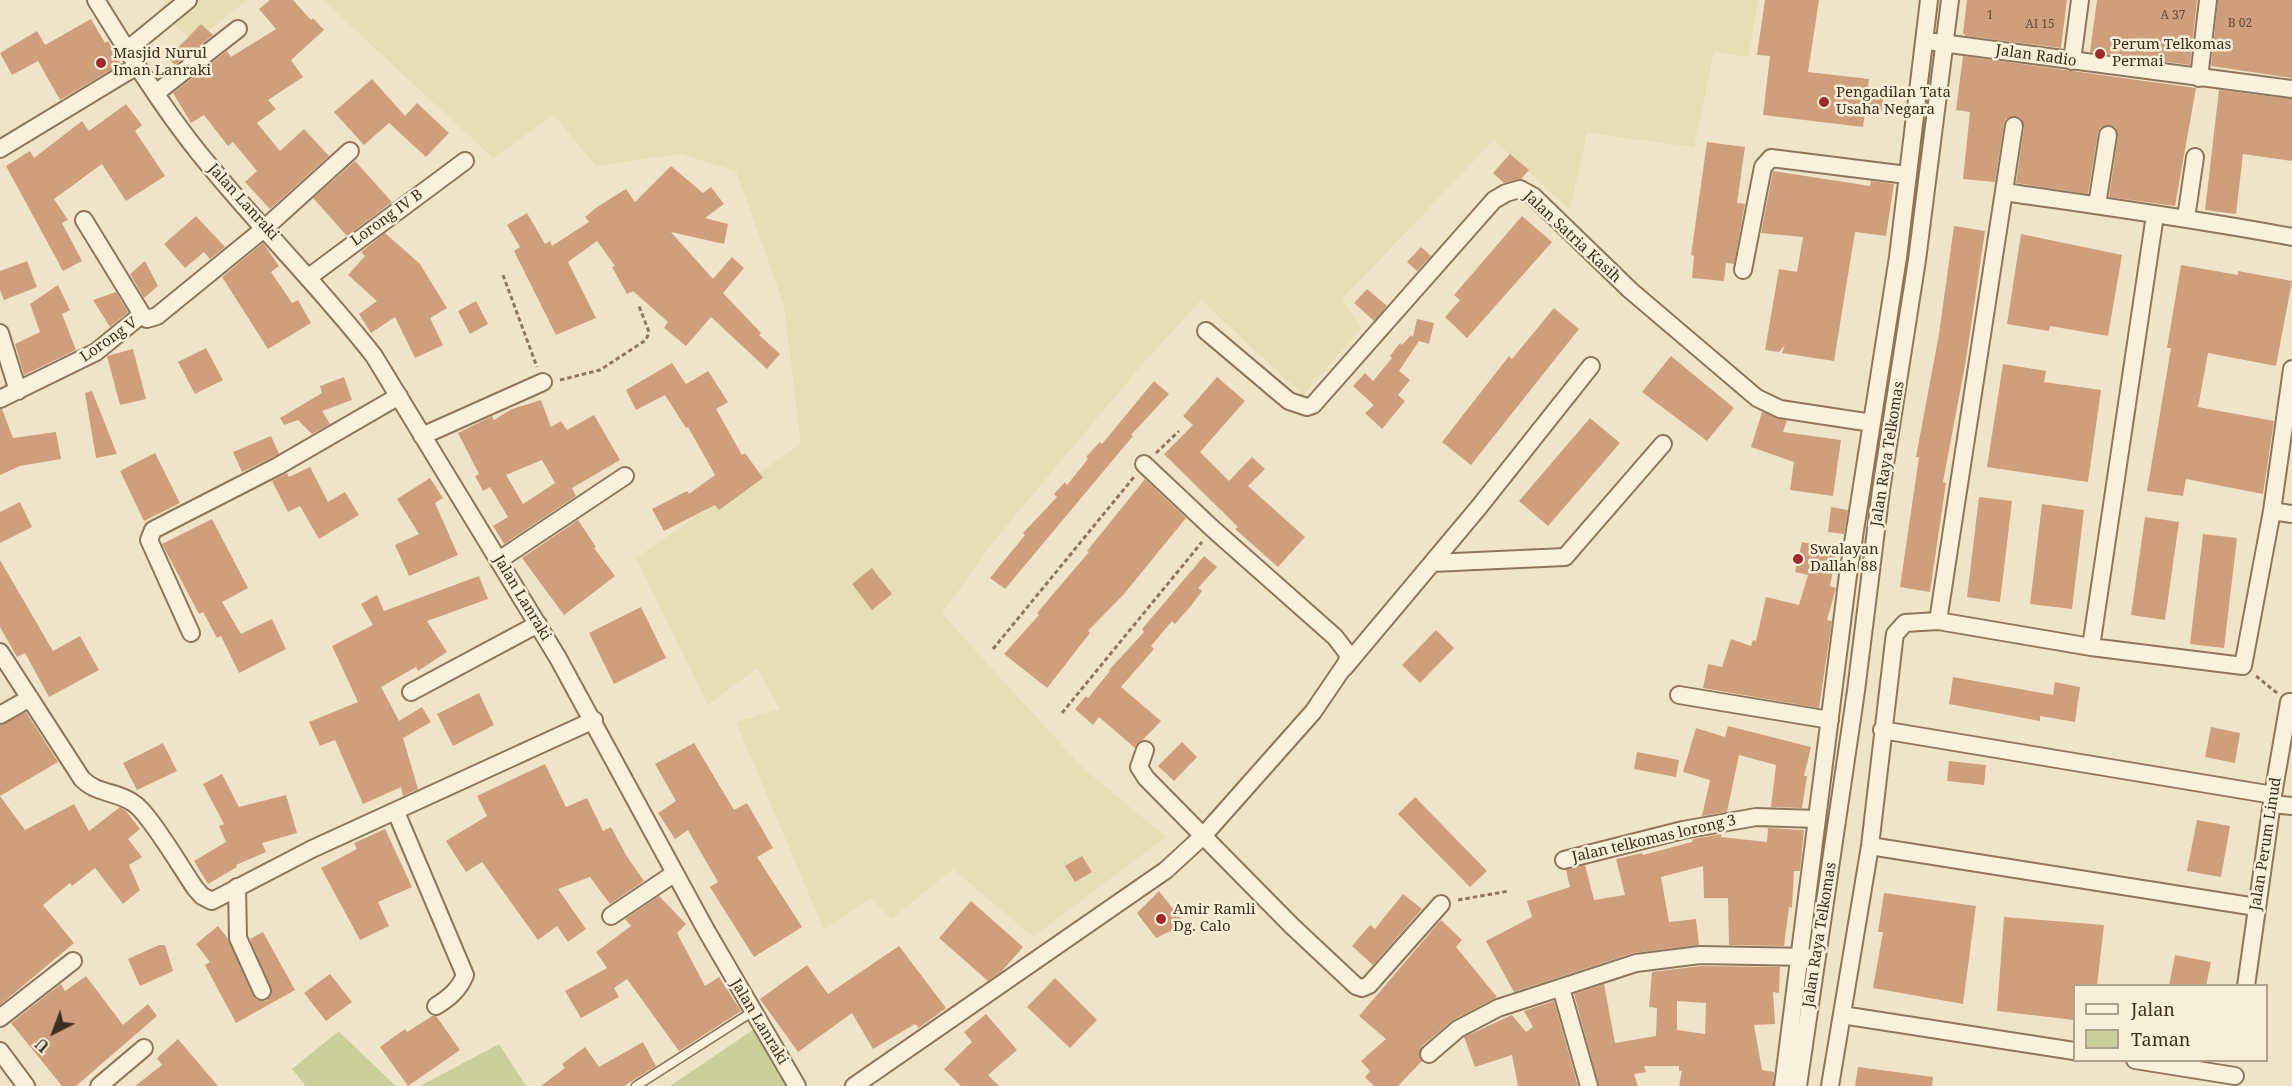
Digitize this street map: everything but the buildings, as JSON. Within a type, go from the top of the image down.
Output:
[{"type":"street","name":"Jalan Lanraki","points":[[96,0],[137,66],[194,146],[309,277],[374,356],[594,720],[752,1012],[797,1086]]},
{"type":"street","points":[[127,50],[188,0]]},
{"type":"street","name":"Jalan Raya Telkomas","points":[[1783,1086],[1848,575],[1864,488],[1898,257],[1929,0]]},
{"type":"street","name":"Jalan Raya Telkomas","points":[[1798,1086],[1856,691],[1881,490],[1917,260],[1950,0]]},
{"type":"street","points":[[2072,62],[2080,0]]},
{"type":"street","points":[[2199,78],[2208,0]]},
{"type":"street","points":[[156,93],[238,29]]},
{"type":"street","name":"Jalan Radio","points":[[1924,41],[2072,62],[2292,88]]},
{"type":"street","points":[[0,149],[137,66]]},
{"type":"street","points":[[1938,621],[2014,126]]},
{"type":"street","points":[[2097,205],[2108,135]]},
{"type":"street","name":"Lorong V","points":[[0,399],[96,352],[140,316],[147,319],[157,316],[265,228],[350,151]]},
{"type":"street","points":[[2186,218],[2195,157]]},
{"type":"street","points":[[1743,270],[1763,166],[1771,158],[1907,175]]},
{"type":"street","name":"Lorong IV B","points":[[309,277],[465,161]]},
{"type":"street","name":"Jalan Satria Kasih","points":[[1206,331],[1289,401],[1306,407],[1312,405],[1494,201],[1506,192],[1520,189],[1533,196],[1630,290],[1757,398],[1780,409],[1872,423]]},
{"type":"street","points":[[2004,192],[2186,218],[2292,237]]},
{"type":"street","points":[[2091,647],[2155,215]]},
{"type":"street","points":[[84,220],[130,291],[141,313],[140,316]]},
{"type":"street","points":[[1898,257],[1917,260]]},
{"type":"street","points":[[0,333],[18,391]]},
{"type":"street","points":[[854,1086],[1109,911],[1166,870],[1203,836],[1313,712],[1342,671],[1591,366]]},
{"type":"street","points":[[1830,1086],[1870,846],[1895,634],[1905,623],[1911,621],[1938,621],[2091,647],[2243,666],[2272,511],[2292,369]]},
{"type":"street","points":[[422,436],[543,382]]},
{"type":"street","points":[[191,633],[149,540],[153,530],[278,466],[399,396]]},
{"type":"street","points":[[1432,563],[1565,557],[1663,444]]},
{"type":"street","points":[[1144,464],[1344,646],[1348,654],[1342,671]]},
{"type":"street","points":[[499,560],[625,476]]},
{"type":"street","points":[[1864,488],[1881,490]]},
{"type":"street","points":[[2272,511],[2292,514]]},
{"type":"street","points":[[411,692],[538,624]]},
{"type":"street","points":[[0,652],[82,779],[97,791],[123,798],[138,807],[202,896],[212,901],[237,887],[594,720]]},
{"type":"street","points":[[1679,695],[1830,720]]},
{"type":"street","points":[[0,715],[30,698]]},
{"type":"street","name":"Jalan Perum Linud","points":[[2246,984],[2272,800],[2291,702]]},
{"type":"street","points":[[1882,730],[2272,800],[2292,806]]},
{"type":"street","points":[[1145,750],[1140,763],[1141,771],[1203,836],[1356,986],[1362,988],[1369,985],[1441,904]]},
{"type":"street","points":[[396,812],[465,975],[461,985],[449,998],[436,1006]]},
{"type":"street","name":"Jalan telkomas lorong 3","points":[[1564,860],[1683,830],[1756,817],[1817,819]]},
{"type":"street","points":[[1870,846],[2256,907]]},
{"type":"street","points":[[611,916],[675,873]]},
{"type":"street","points":[[237,887],[238,938],[262,991]]},
{"type":"street","points":[[1429,1054],[1458,1029],[1479,1017],[1522,998],[1561,988],[1618,968],[1655,960],[1700,955],[1816,958]]},
{"type":"street","points":[[0,1018],[73,961]]},
{"type":"street","points":[[1561,988],[1589,1086]]},
{"type":"street","points":[[1842,1015],[2073,1051]]},
{"type":"street","points":[[99,1086],[144,1048]]},
{"type":"street","points":[[0,1051],[26,1086]]},
{"type":"street","points":[[2149,1062],[2235,1074]]},
{"type":"lane","points":[[636,1086],[752,1012]]},
{"type":"path","points":[[503,275],[543,382],[573,378],[600,370],[646,340],[649,332],[639,306]]},
{"type":"path","points":[[993,649],[1144,464],[1179,431]]},
{"type":"path","points":[[1062,712],[1213,529]]},
{"type":"path","points":[[2243,666],[2291,702]]},
{"type":"path","points":[[1471,898],[1509,891]]},
{"type":"shaded area","points":[[166,0],[247,0],[194,42],[158,10]]},
{"type":"shaded area","points":[[323,0],[1758,0],[1748,57],[1714,52],[1694,147],[1587,133],[1570,210],[1494,140],[1342,299],[1362,328],[1303,395],[1201,300],[1139,368],[994,541],[942,614],[1083,768],[1166,837],[1033,937],[953,869],[891,919],[870,898],[824,930],[736,722],[780,709],[757,668],[708,705],[636,558],[801,444],[784,305],[736,171],[681,154],[596,166],[554,115],[493,158]]},
{"type":"green space","points":[[766,1021],[804,1086],[670,1086]]},
{"type":"green space","points":[[339,1031],[396,1086],[306,1086],[292,1069]]},
{"type":"green space","points":[[499,1044],[526,1086],[420,1086]]},
{"type":"place","name":"Perum Telkomas Permai","points":[[2100,54]]},
{"type":"place","name":"Masjid Nurul Iman Lanraki","points":[[101,63]]},
{"type":"place","name":"Pengadilan Tata Usaha Negara","points":[[1824,102]]},
{"type":"place","name":"Swalayan Dallah 88","points":[[1798,559]]},
{"type":"place","name":"Amir Ramli Dg. Calo","points":[[1161,919]]}]
